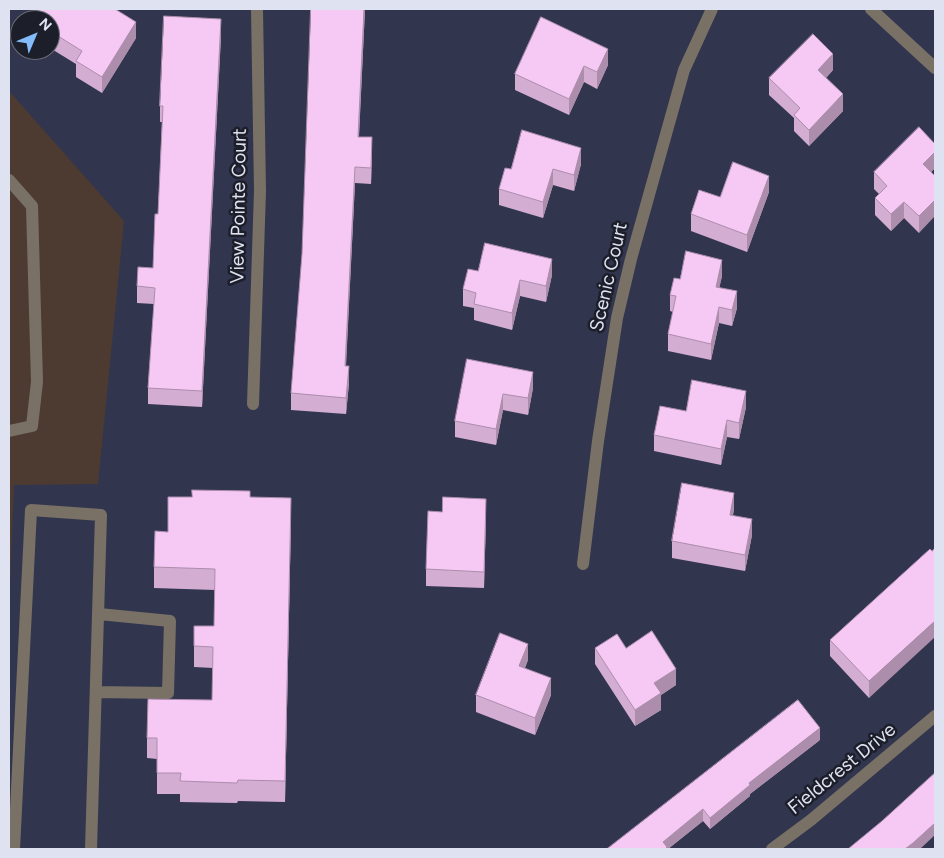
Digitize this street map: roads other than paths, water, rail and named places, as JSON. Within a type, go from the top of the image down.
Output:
[{"type":"street","name":"View Pointe Court","points":[[253,404],[260,191],[257,9]]},
{"type":"street","name":"Scenic Court","points":[[583,564],[599,432],[618,318],[631,259],[684,70],[712,9]]},
{"type":"street","points":[[871,9],[935,68]]},
{"type":"street","points":[[9,180],[32,206],[37,382],[32,426],[9,431]]},
{"type":"street","points":[[14,849],[31,510],[101,515],[91,849]]},
{"type":"street","points":[[96,692],[168,693],[170,621],[98,614]]},
{"type":"street","name":"Fieldcrest Drive","points":[[772,849],[811,820],[935,716]]}]
